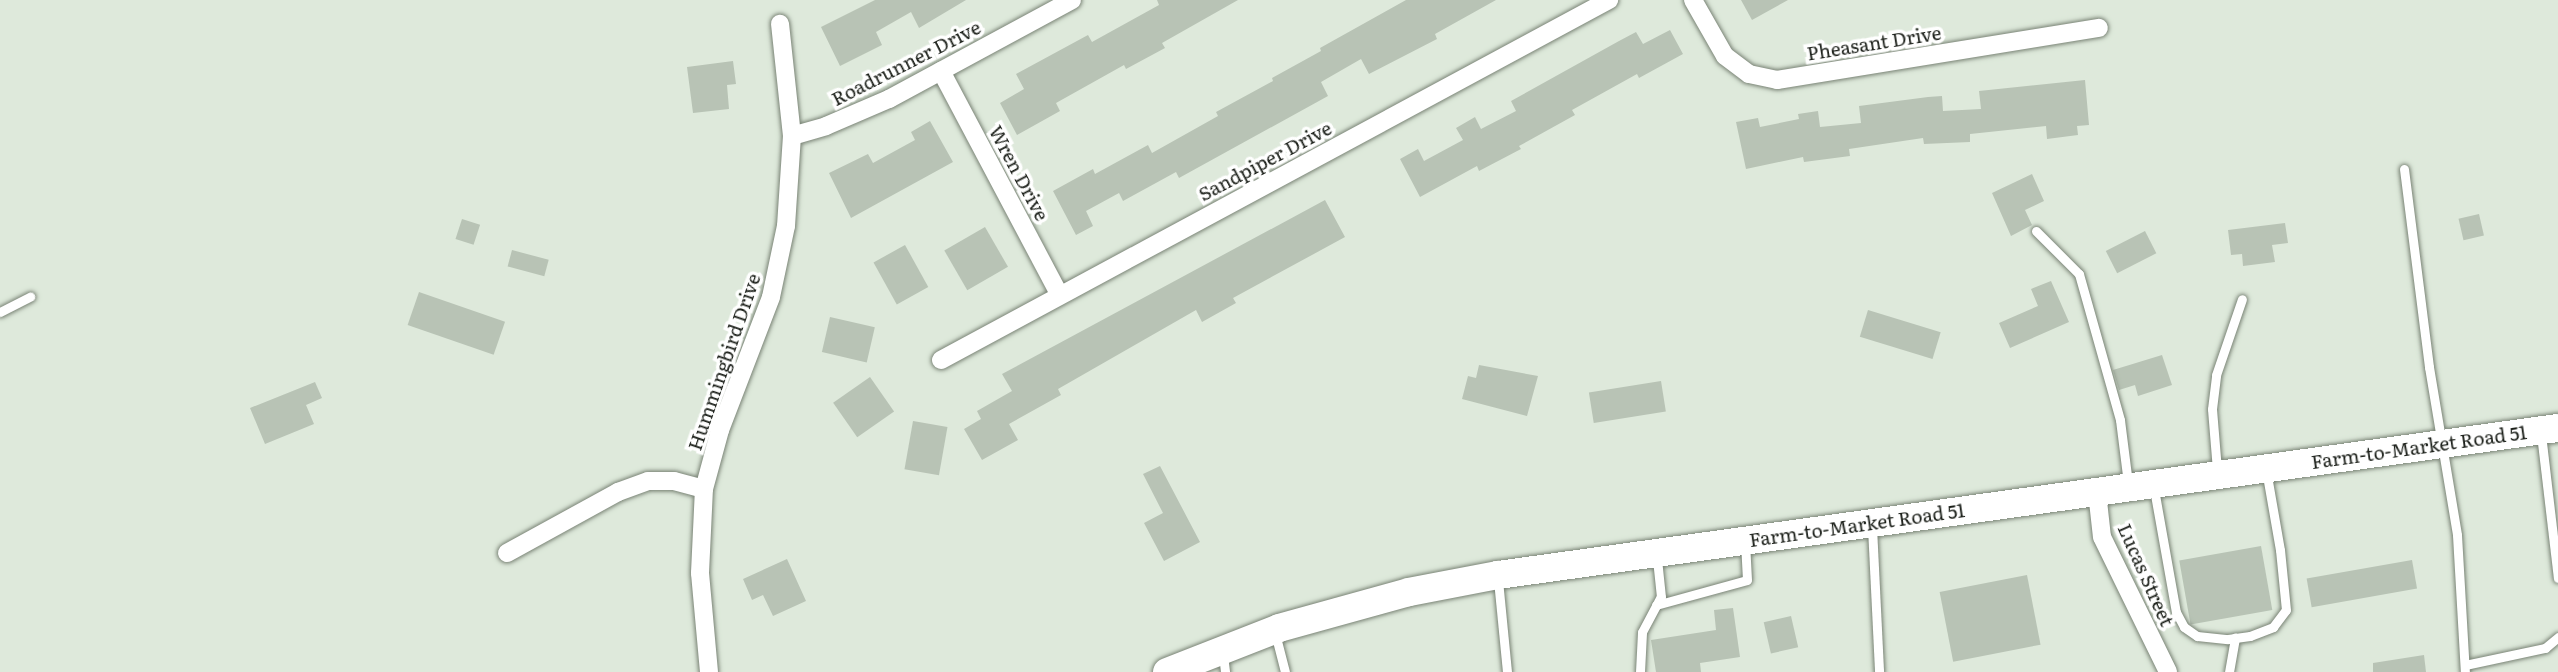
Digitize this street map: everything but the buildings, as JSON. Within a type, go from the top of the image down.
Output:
[{"type":"main road","name":"Farm-to-Market Road 51","points":[[1167,672],[1224,661],[1274,630],[1409,592],[1498,575],[2549,429]]},
{"type":"street","name":"Roadrunner Drive","points":[[792,136],[826,126],[889,99],[1072,0]]},
{"type":"street","name":"Sandpiper Drive","points":[[940,360],[1609,0]]},
{"type":"street","name":"Pheasant Drive","points":[[1693,0],[1725,55],[1749,74],[1777,80],[2099,29]]},
{"type":"street","name":"Hummingbird Drive","points":[[709,672],[700,573],[704,489],[720,430],[771,297],[786,226],[792,136],[780,23]]},
{"type":"street","name":"Wren Drive","points":[[941,71],[1059,294]]},
{"type":"street","points":[[507,553],[618,492],[648,481],[674,481],[704,489]]},
{"type":"street","name":"Lucas Street","points":[[2097,492],[2102,537],[2168,672]]},
{"type":"lane","points":[[2404,169],[2429,367],[2457,535],[2465,669],[2546,648],[2558,637]]},
{"type":"lane","points":[[2036,231],[2079,274],[2176,612],[2184,627],[2197,636],[2235,638],[2273,627],[2286,610],[2280,550],[2266,469]]},
{"type":"lane","points":[[0,312],[30,297]]},
{"type":"lane","points":[[2218,475],[2212,409],[2216,375],[2242,299]]},
{"type":"lane","points":[[2549,429],[2558,578]]},
{"type":"lane","points":[[1872,523],[1879,672]]},
{"type":"lane","points":[[1656,605],[1748,580],[1745,541]]},
{"type":"lane","points":[[1640,672],[1642,632],[1661,597],[1657,553]]},
{"type":"lane","points":[[1498,575],[1507,672]]},
{"type":"lane","points":[[1274,630],[1285,672]]},
{"type":"lane","points":[[2229,672],[2235,638]]}]
